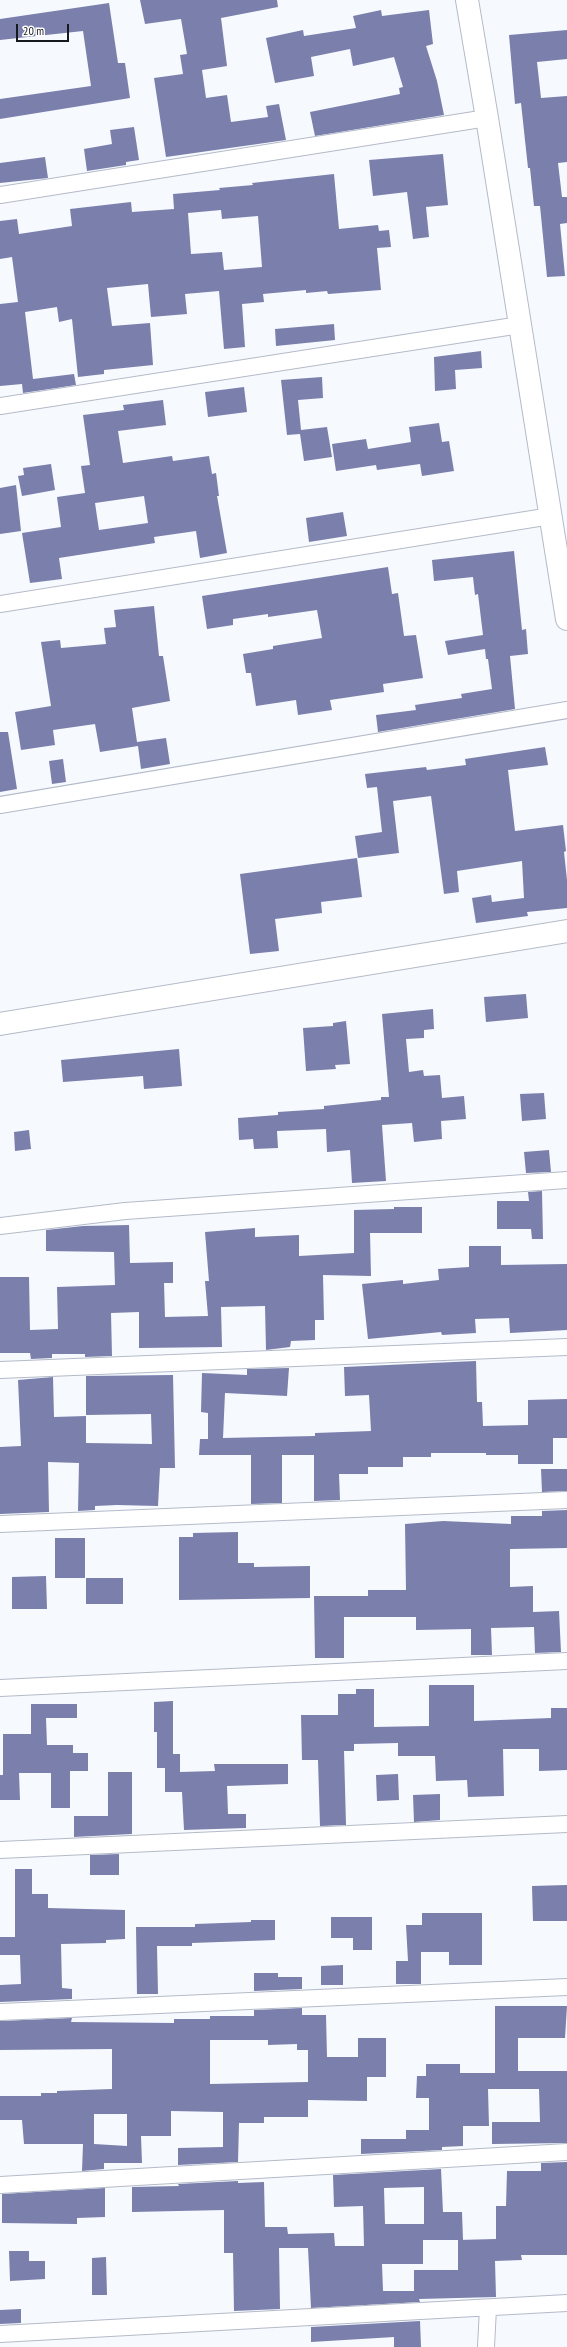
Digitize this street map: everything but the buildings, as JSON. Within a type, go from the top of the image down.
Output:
[{"type":"street","points":[[466,0],[487,118],[567,619]]},
{"type":"street","points":[[0,195],[487,118]]},
{"type":"street","points":[[0,406],[520,325]]},
{"type":"street","points":[[0,604],[551,516]]},
{"type":"street","points":[[0,805],[567,710]]},
{"type":"street","points":[[0,1024],[567,930]]},
{"type":"street","points":[[0,1226],[125,1211],[567,1180]]},
{"type":"street","points":[[0,1370],[567,1347]]},
{"type":"street","points":[[0,1524],[567,1500]]},
{"type":"street","points":[[0,1688],[567,1661]]},
{"type":"street","points":[[0,1850],[567,1824]]},
{"type":"street","points":[[0,2012],[567,1987]]},
{"type":"street","points":[[0,2185],[567,2152]]},
{"type":"street","points":[[0,2334],[567,2303]]},
{"type":"street","points":[[486,2347],[488,2308]]}]
